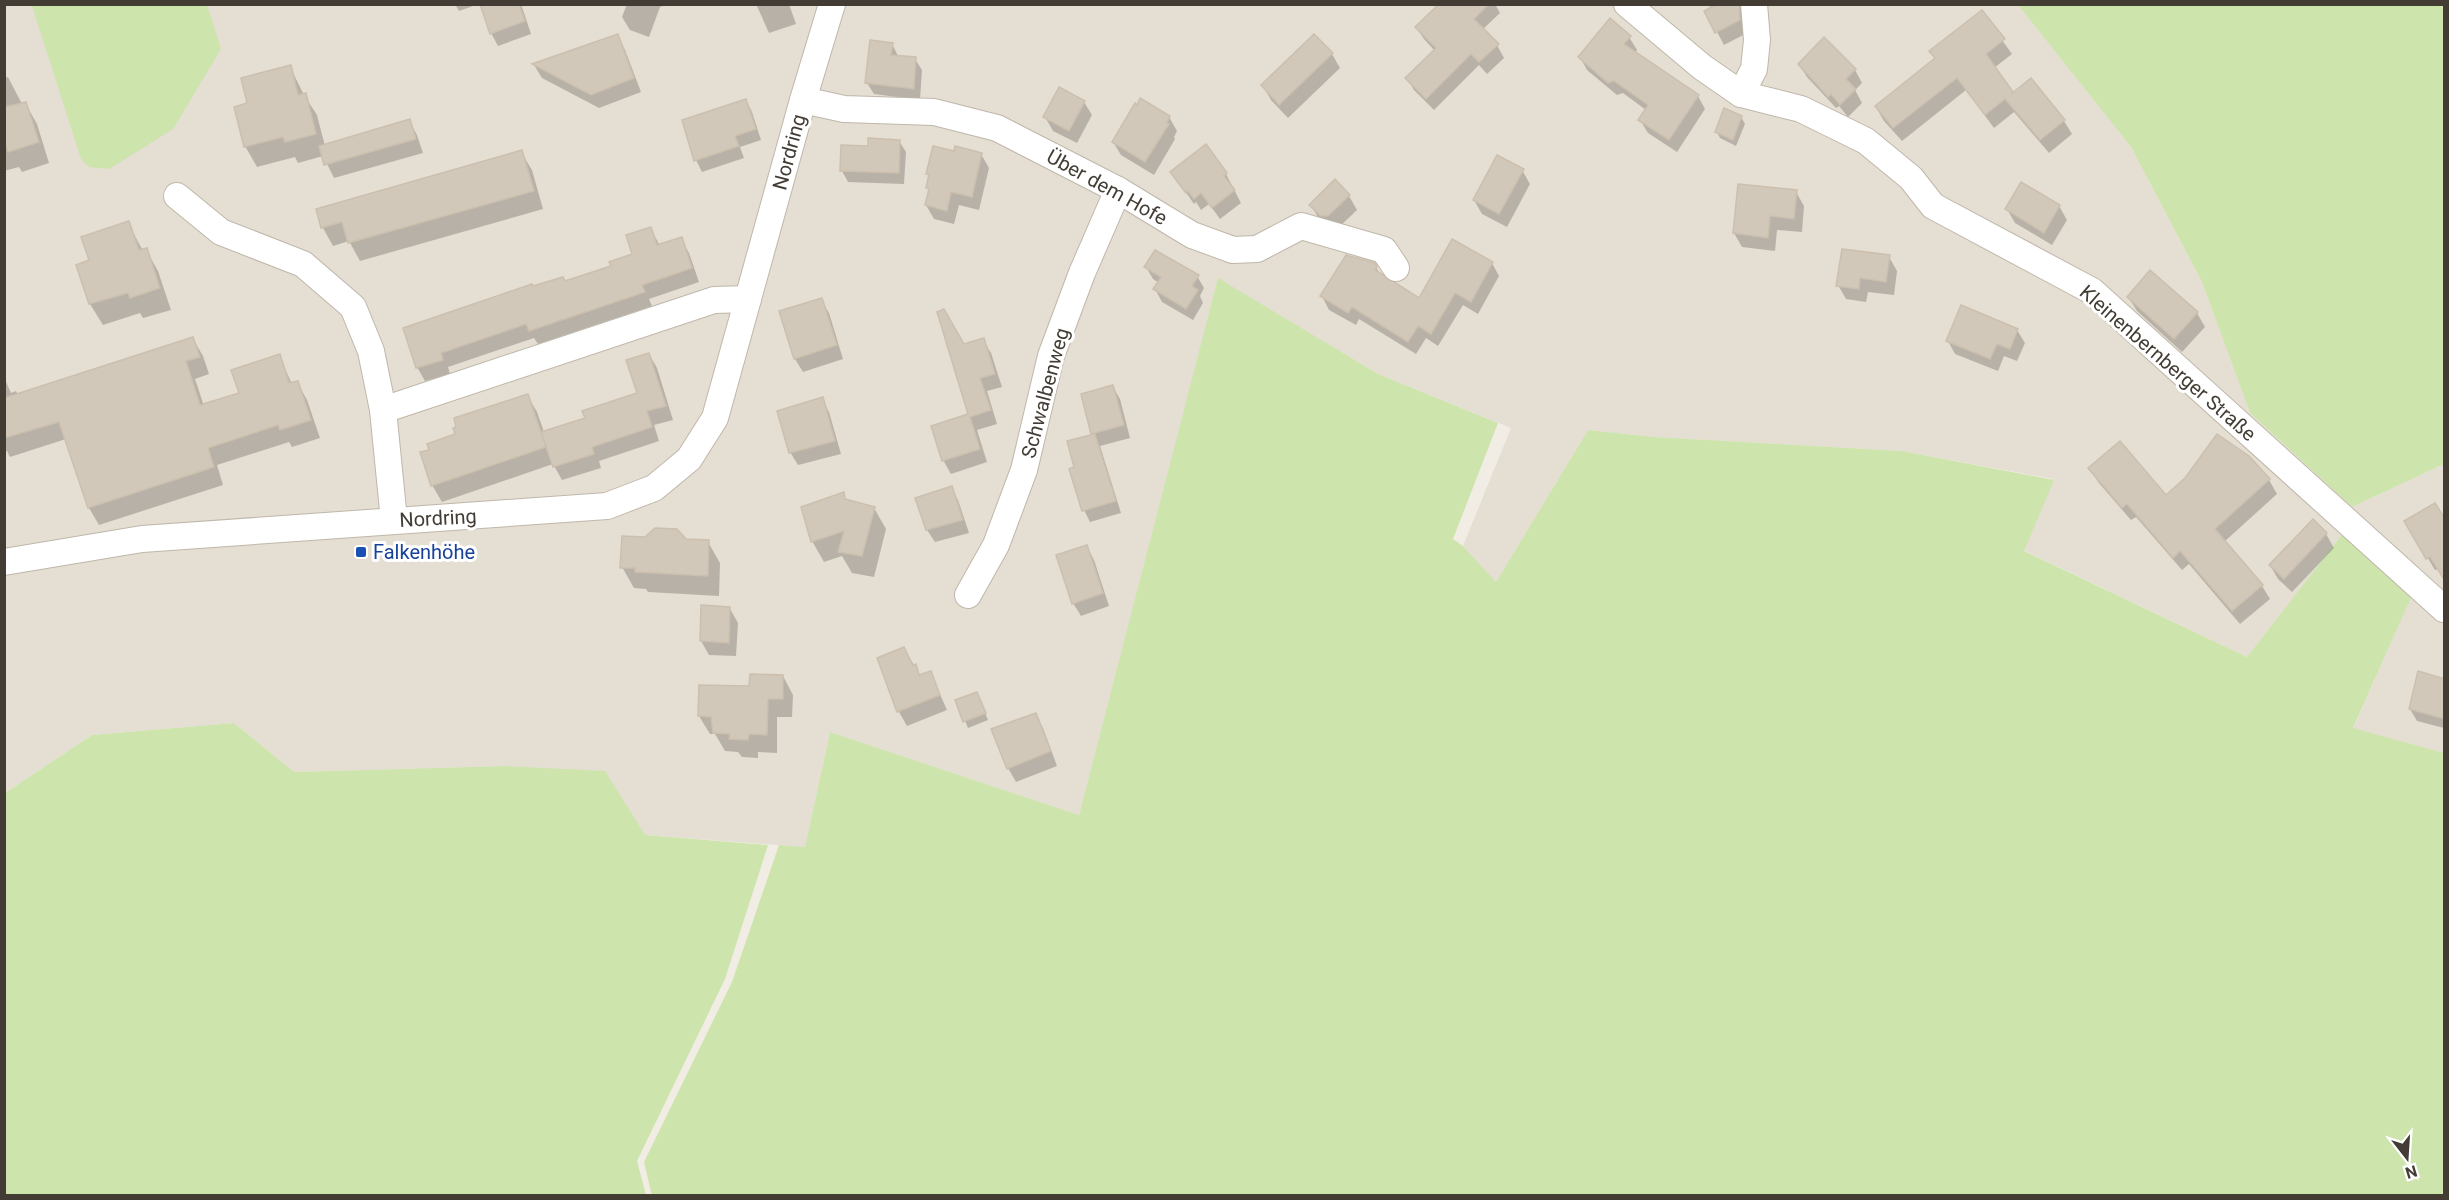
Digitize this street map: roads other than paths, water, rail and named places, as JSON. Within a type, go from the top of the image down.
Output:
[{"type":"street","name":"Nordring","points":[[4,562],[142,539],[607,506],[654,488],[689,459],[715,418],[802,100],[832,4]]},
{"type":"street","name":"Kleinenbernberger Straße","points":[[1627,4],[1702,67],[1741,94],[1801,109],[1866,141],[1911,178],[1933,206],[2092,291],[2445,609]]},
{"type":"street","points":[[1741,94],[1754,69],[1757,40],[1754,4]]},
{"type":"street","name":"Über dem Hofe","points":[[802,100],[844,109],[934,112],[997,128],[1118,190],[1192,235],[1233,250],[1257,249],[1301,226],[1384,250],[1396,268]]},
{"type":"street","name":"Schwalbenweg","points":[[968,595],[996,545],[1024,470],[1051,356],[1082,273],[1118,190]]},
{"type":"street","points":[[177,196],[221,232],[303,264],[353,307],[371,351],[383,410],[394,520]]},
{"type":"street","points":[[383,410],[714,300],[748,299]]},
{"type":"place","name":"Falkenhöhe","points":[[361,552]]}]
